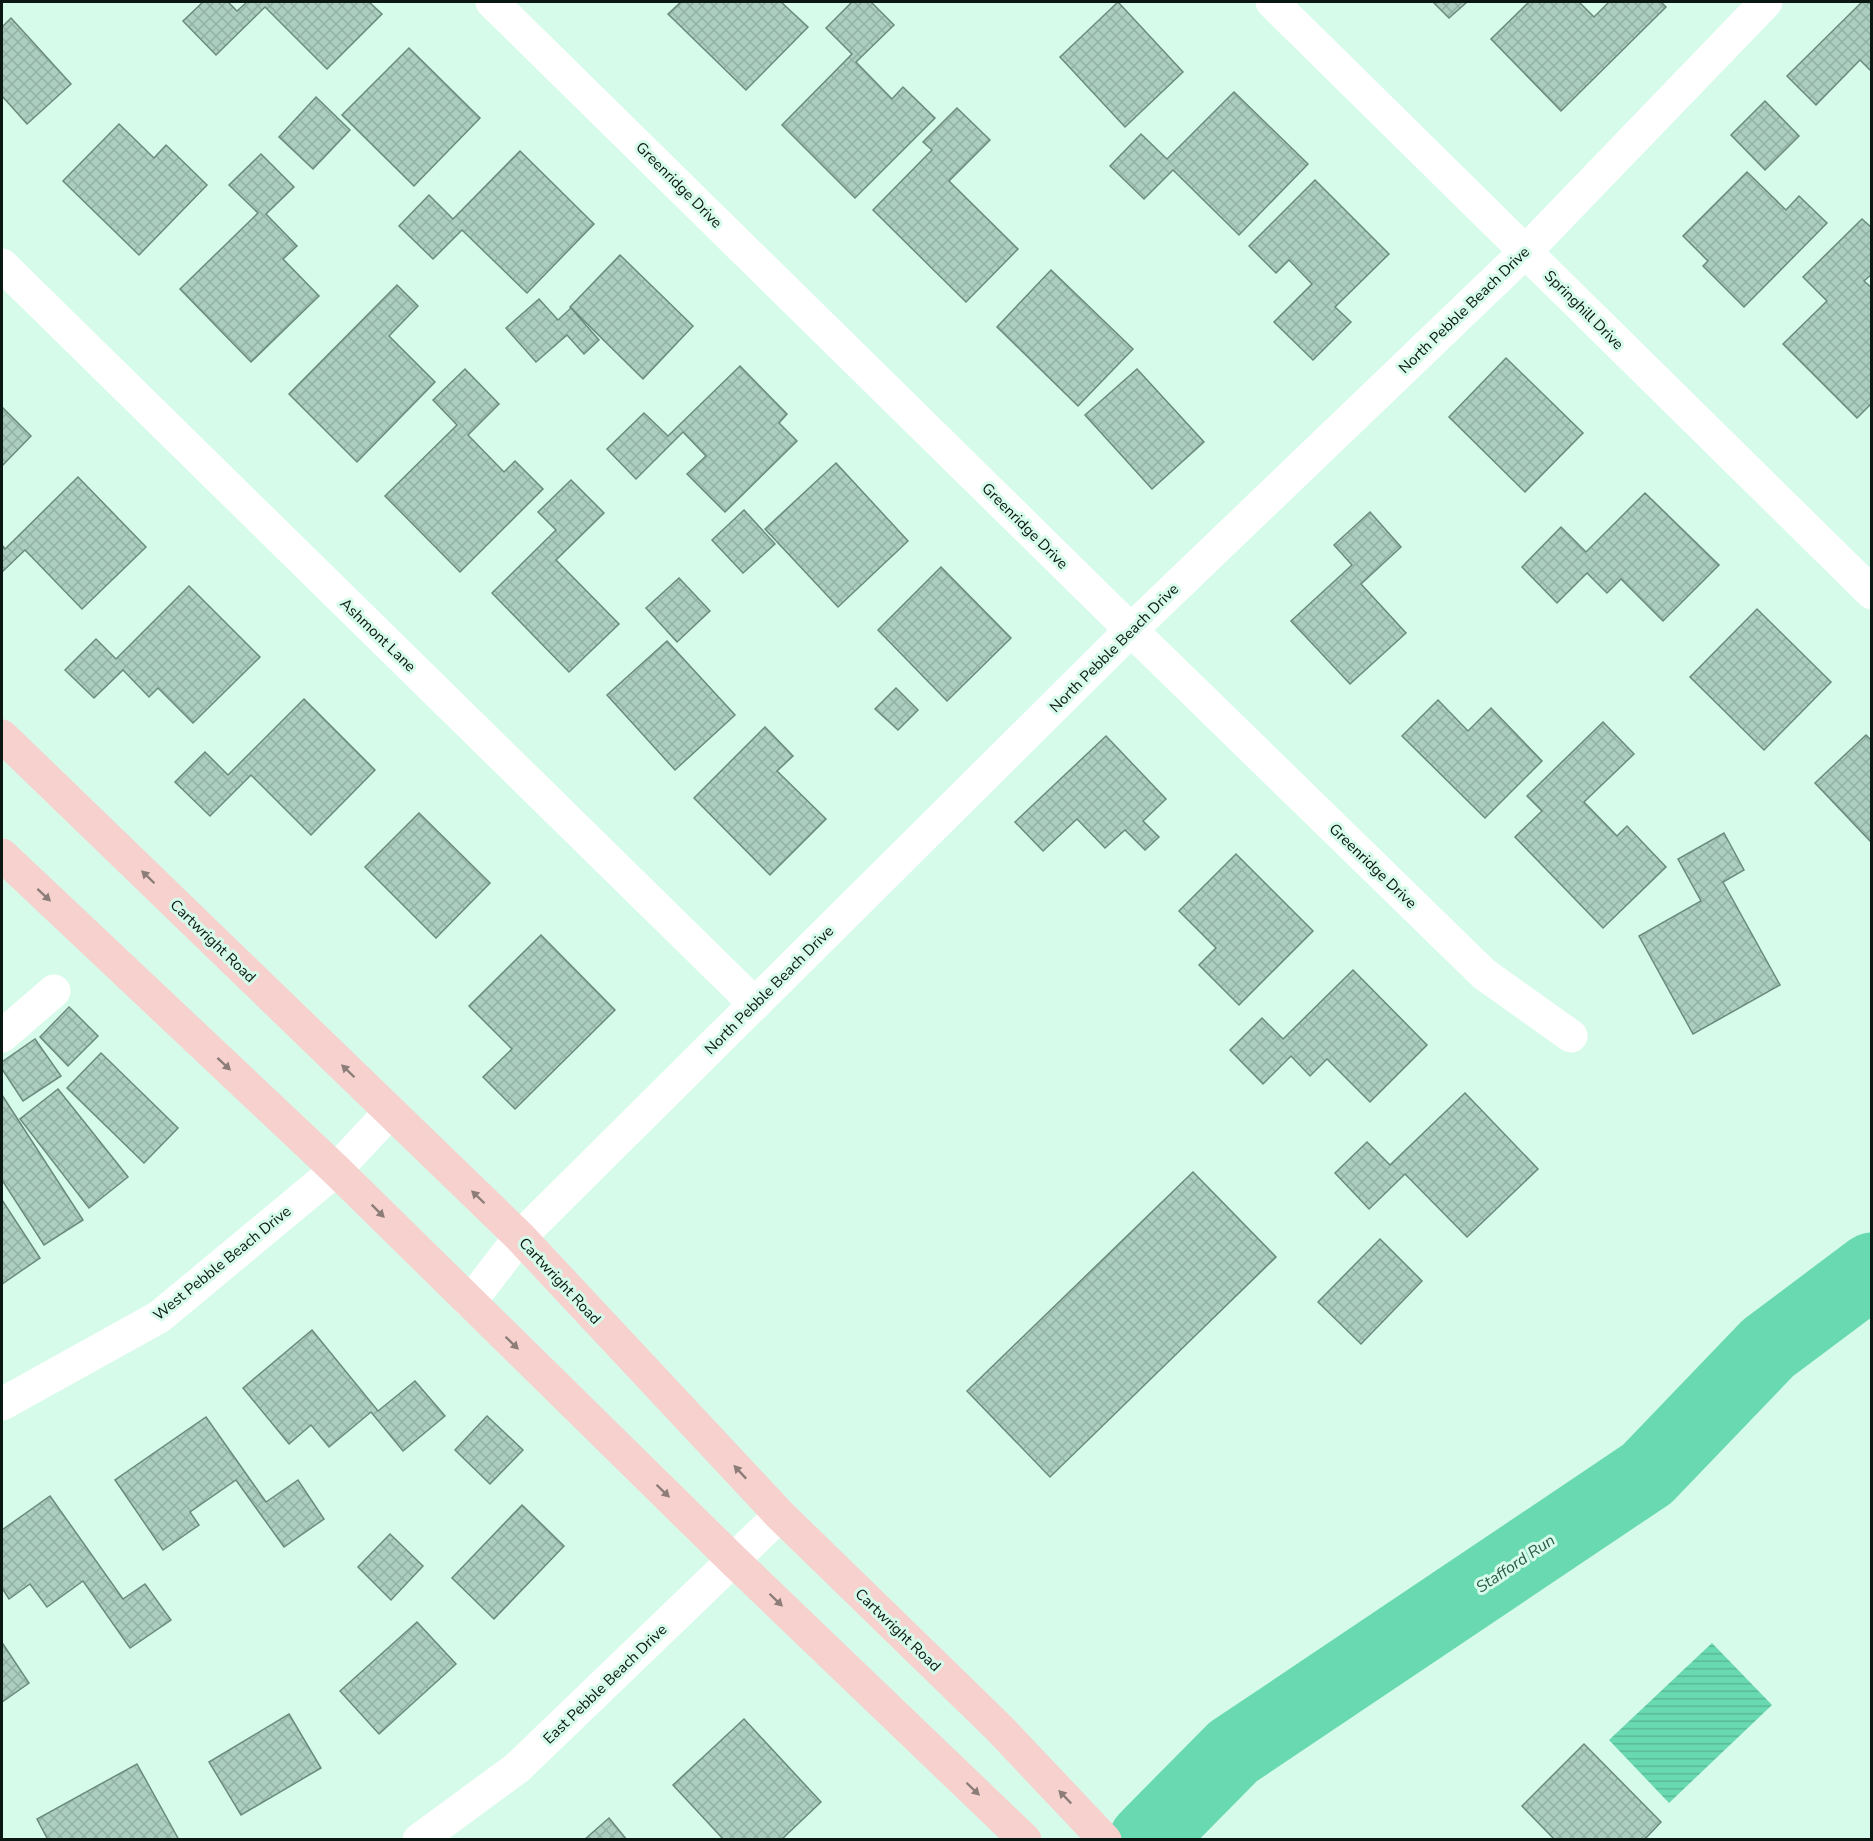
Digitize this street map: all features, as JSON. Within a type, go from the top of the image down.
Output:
[{"type":"main road","name":"Cartwright Road","points":[[2,736],[520,1237],[780,1515],[998,1727],[1105,1839]]},
{"type":"main road","points":[[2,855],[336,1170],[734,1560],[1025,1839]]},
{"type":"street","name":"Greenridge Drive","points":[[492,2],[1485,974],[1571,1035]]},
{"type":"street","name":"Springhill Drive","points":[[1272,2],[1872,593]]},
{"type":"street","name":"North Pebble Beach Drive","points":[[470,1302],[520,1237],[1131,630],[1525,252],[1766,2]]},
{"type":"street","name":"Ashmont Lane","points":[[2,265],[755,1004]]},
{"type":"street","points":[[2,1036],[54,991]]},
{"type":"street","name":"West Pebble Beach Drive","points":[[2,1404],[159,1317],[336,1170],[390,1112]]},
{"type":"street","name":"East Pebble Beach Drive","points":[[419,1839],[517,1768],[780,1515]]},
{"type":"shaded area","points":[[1712,1643],[1772,1705],[1669,1803],[1609,1740]]},
{"type":"building","points":[[203,2],[228,2],[237,11],[247,2],[369,2],[382,14],[327,69],[265,7],[216,55],[183,21]]},
{"type":"building","points":[[681,2],[781,2],[808,27],[746,90],[668,14]]},
{"type":"building","points":[[852,2],[871,2],[894,25],[856,62],[892,99],[903,87],[935,118],[855,198],[782,125],[852,54],[826,28]]},
{"type":"building","points":[[1118,2],[1183,72],[1125,127],[1060,57]]},
{"type":"building","points":[[1433,2],[1467,2],[1449,18]]},
{"type":"building","points":[[1529,2],[1579,2],[1594,17],[1609,2],[1661,2],[1666,7],[1561,111],[1491,39]]},
{"type":"building","points":[[1862,2],[1872,3],[1872,72],[1860,60],[1816,105],[1787,76]]},
{"type":"building","points":[[11,18],[71,84],[27,124],[2,96],[2,27]]},
{"type":"building","points":[[409,48],[480,118],[414,186],[342,115]]},
{"type":"building","points":[[1234,92],[1308,164],[1239,235],[1173,170],[1144,199],[1110,166],[1141,134],[1167,159]]},
{"type":"building","points":[[316,97],[350,130],[313,169],[279,137]]},
{"type":"building","points":[[1765,101],[1799,136],[1765,170],[1731,135]]},
{"type":"building","points":[[957,108],[990,140],[949,181],[1018,249],[966,302],[873,210],[932,150],[923,142]]},
{"type":"building","points":[[119,124],[154,158],[166,145],[207,185],[139,255],[63,181]]},
{"type":"building","points":[[520,151],[594,224],[527,293],[462,230],[433,259],[399,226],[429,195],[453,219]]},
{"type":"building","points":[[261,154],[294,187],[266,214],[297,246],[283,259],[319,296],[251,362],[180,289],[258,213],[229,185]]},
{"type":"building","points":[[1747,172],[1786,210],[1799,196],[1827,223],[1744,307],[1703,266],[1708,261],[1683,236]]},
{"type":"building","points":[[1315,180],[1389,254],[1335,307],[1351,322],[1313,360],[1274,322],[1312,284],[1289,260],[1276,273],[1249,246]]},
{"type":"building","points":[[1862,219],[1872,228],[1872,274],[1864,281],[1872,288],[1872,403],[1857,418],[1783,344],[1827,301],[1803,277]]},
{"type":"building","points":[[620,255],[693,326],[643,379],[570,307]]},
{"type":"building","points":[[1051,270],[1133,349],[1078,406],[997,327]]},
{"type":"building","points":[[397,285],[418,306],[389,336],[435,382],[357,462],[289,394]]},
{"type":"building","points":[[539,299],[558,320],[571,308],[599,340],[584,354],[567,335],[536,362],[506,328]]},
{"type":"building","points":[[1506,358],[1583,433],[1525,492],[1449,417]]},
{"type":"building","points":[[740,366],[787,414],[779,423],[797,441],[725,512],[687,474],[706,456],[683,432],[636,479],[607,449],[644,413],[668,436]]},
{"type":"building","points":[[465,369],[499,404],[468,435],[504,472],[515,461],[543,489],[460,572],[385,496],[457,425],[433,400]]},
{"type":"building","points":[[1137,369],[1204,442],[1152,489],[1085,415]]},
{"type":"building","points":[[2,407],[31,436],[2,466]]},
{"type":"building","points":[[836,463],[908,541],[838,607],[765,529]]},
{"type":"building","points":[[78,477],[146,547],[82,609],[25,550],[2,572],[2,545],[5,549]]},
{"type":"building","points":[[571,480],[604,513],[556,560],[619,624],[569,672],[492,593],[556,530],[538,512]]},
{"type":"building","points":[[1645,493],[1719,565],[1663,621],[1621,579],[1607,593],[1587,573],[1557,603],[1522,567],[1561,527],[1586,552]]},
{"type":"building","points":[[744,510],[775,544],[743,573],[712,540]]},
{"type":"building","points":[[1370,512],[1401,547],[1361,584],[1406,633],[1350,684],[1291,621],[1352,565],[1334,545]]},
{"type":"building","points":[[941,567],[1011,638],[947,701],[878,630]]},
{"type":"building","points":[[679,578],[710,611],[677,642],[646,608]]},
{"type":"building","points":[[189,586],[260,657],[193,723],[158,688],[149,697],[123,670],[94,698],[65,670],[96,639],[116,659]]},
{"type":"building","points":[[1757,609],[1831,682],[1764,750],[1690,677]]},
{"type":"building","points":[[667,641],[735,715],[675,770],[607,695]]},
{"type":"building","points":[[896,688],[918,710],[898,730],[875,709]]},
{"type":"building","points":[[304,699],[375,770],[311,835],[251,775],[210,816],[175,782],[205,752],[228,775]]},
{"type":"building","points":[[1438,700],[1468,731],[1491,708],[1542,761],[1485,818],[1402,736]]},
{"type":"building","points":[[1603,722],[1634,754],[1584,802],[1617,836],[1627,826],[1666,867],[1603,928],[1515,837],[1542,811],[1527,796]]},
{"type":"building","points":[[765,727],[793,756],[777,771],[826,819],[770,875],[694,798]]},
{"type":"building","points":[[1866,735],[1872,741],[1872,843],[1815,783]]},
{"type":"building","points":[[1106,736],[1166,799],[1143,821],[1159,837],[1145,850],[1125,830],[1105,848],[1077,819],[1043,851],[1015,822]]},
{"type":"building","points":[[419,813],[490,883],[436,938],[365,867]]},
{"type":"building","points":[[1724,833],[1744,870],[1723,882],[1780,985],[1693,1034],[1639,936],[1701,901],[1678,859]]},
{"type":"building","points":[[1236,854],[1313,931],[1239,1005],[1199,965],[1216,948],[1179,911]]},
{"type":"building","points":[[541,935],[615,1010],[515,1109],[483,1077],[512,1049],[469,1006]]},
{"type":"building","points":[[1353,970],[1427,1045],[1370,1102],[1327,1059],[1310,1076],[1291,1056],[1263,1084],[1230,1050],[1262,1018],[1283,1039]]},
{"type":"building","points":[[69,1007],[98,1036],[68,1066],[40,1037]]},
{"type":"building","points":[[35,1039],[61,1076],[23,1101],[2,1069],[2,1062]]},
{"type":"building","points":[[101,1053],[178,1128],[144,1163],[67,1088]]},
{"type":"building","points":[[58,1089],[128,1177],[89,1208],[20,1119]]},
{"type":"building","points":[[1465,1093],[1538,1169],[1467,1237],[1405,1174],[1369,1209],[1335,1173],[1367,1142],[1390,1165]]},
{"type":"building","points":[[2,1095],[83,1220],[44,1245],[2,1180]]},
{"type":"building","points":[[1193,1172],[1276,1257],[1050,1477],[967,1391]]},
{"type":"building","points":[[2,1200],[40,1258],[2,1284]]},
{"type":"building","points":[[1380,1239],[1422,1281],[1361,1344],[1318,1302]]},
{"type":"building","points":[[312,1330],[378,1411],[415,1381],[445,1416],[403,1451],[371,1412],[329,1447],[311,1425],[289,1444],[243,1388]]},
{"type":"building","points":[[487,1416],[523,1450],[490,1484],[455,1450]]},
{"type":"building","points":[[206,1417],[266,1502],[298,1480],[324,1519],[284,1547],[236,1480],[190,1512],[199,1525],[163,1550],[115,1480]]},
{"type":"building","points":[[50,1496],[123,1599],[145,1584],[171,1620],[130,1648],[83,1581],[47,1607],[30,1584],[9,1599],[2,1588],[2,1530]]},
{"type":"building","points":[[522,1505],[564,1546],[494,1619],[452,1578]]},
{"type":"building","points":[[390,1534],[423,1566],[391,1600],[358,1567]]},
{"type":"building","points":[[417,1622],[456,1664],[379,1734],[340,1691]]},
{"type":"building","points":[[2,1645],[29,1683],[2,1702]]},
{"type":"building","points":[[289,1714],[321,1768],[241,1815],[209,1762]]},
{"type":"building","points":[[744,1719],[821,1802],[781,1840],[724,1840],[673,1785]]},
{"type":"building","points":[[1584,1744],[1661,1822],[1644,1840],[1555,1840],[1522,1806]]},
{"type":"building","points":[[137,1764],[179,1840],[48,1840],[37,1819]]},
{"type":"building","points":[[609,1818],[627,1840],[584,1840]]},
{"type":"waterway","name":"Stafford Run","points":[[1146,1840],[1233,1752],[1647,1474],[1768,1348],[1872,1270]]}]
